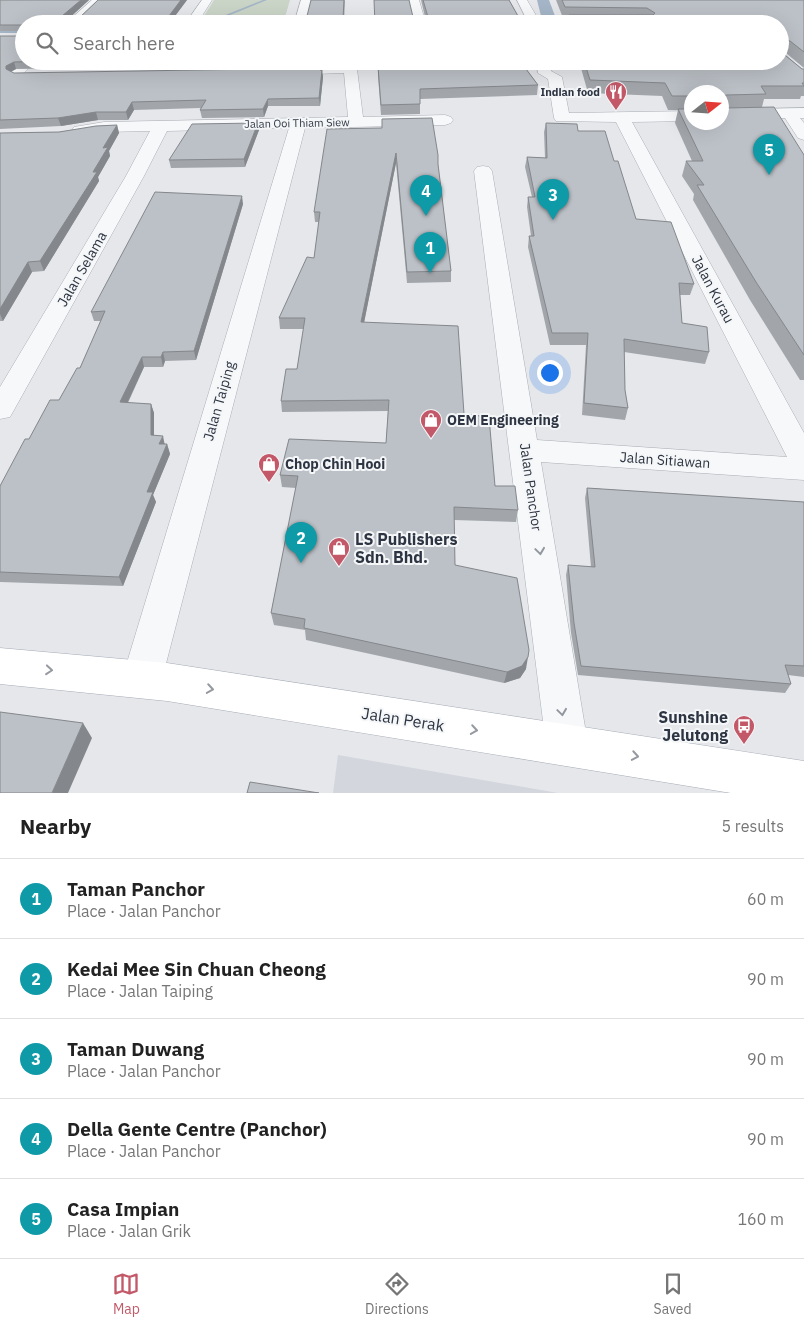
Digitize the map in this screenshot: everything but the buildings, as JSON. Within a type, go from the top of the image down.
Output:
[{"type":"main road","name":"Jalan Perak","points":[[0,666],[142,679],[804,783]]},
{"type":"street","points":[[81,15],[98,0]]},
{"type":"street","points":[[197,15],[207,0]]},
{"type":"street","points":[[302,15],[306,0]]},
{"type":"street","points":[[414,0],[418,15]]},
{"type":"street","points":[[522,0],[530,15]]},
{"type":"street","points":[[0,89],[21,70]]},
{"type":"street","points":[[271,71],[284,70]]},
{"type":"street","points":[[350,70],[356,122]]},
{"type":"street","points":[[544,70],[545,73],[555,77],[562,118],[684,116]]},
{"type":"street","points":[[16,75],[35,75]]},
{"type":"street","points":[[729,116],[797,113],[804,135]]},
{"type":"street","name":"Jalan Kurau","points":[[622,118],[804,460]]},
{"type":"street","name":"Jalan Ooi Thiam Siew","points":[[61,133],[98,127],[445,120]]},
{"type":"street","name":"Jalan Taiping","points":[[142,679],[298,123]]},
{"type":"street","name":"Jalan Selama","points":[[0,410],[135,176],[161,126]]},
{"type":"street","name":"Jalan Panchor","points":[[483,171],[567,745]]},
{"type":"street","name":"Jalan Sitiawan","points":[[525,450],[804,469]]},
{"type":"shaded area","points":[[214,0],[290,0],[286,15],[205,15]]},
{"type":"shaded area","points":[[338,755],[558,793],[333,793]]},
{"type":"water","points":[[537,0],[549,0],[555,15],[541,15]]},
{"type":"waterway","points":[[227,15],[266,0]]},
{"type":"waterway","points":[[0,32],[15,32]]},
{"type":"place","name":"Indian food","points":[[616,111]]},
{"type":"place","name":"Casa Impian","points":[[769,175]]},
{"type":"place","name":"Della Gente Centre (Panchor)","points":[[426,216]]},
{"type":"place","name":"Taman Duwang","points":[[553,220]]},
{"type":"place","name":"Taman Panchor","points":[[430,273]]},
{"type":"place","name":"OEM Engineering","points":[[431,439]]},
{"type":"place","name":"Chop Chin Hooi","points":[[269,483]]},
{"type":"place","name":"Kedai Mee Sin Chuan Cheong","points":[[301,563]]},
{"type":"place","name":"LS Publishers Sdn. Bhd.","points":[[339,567]]},
{"type":"place","name":"Sunshine Jelutong","points":[[744,745]]}]
